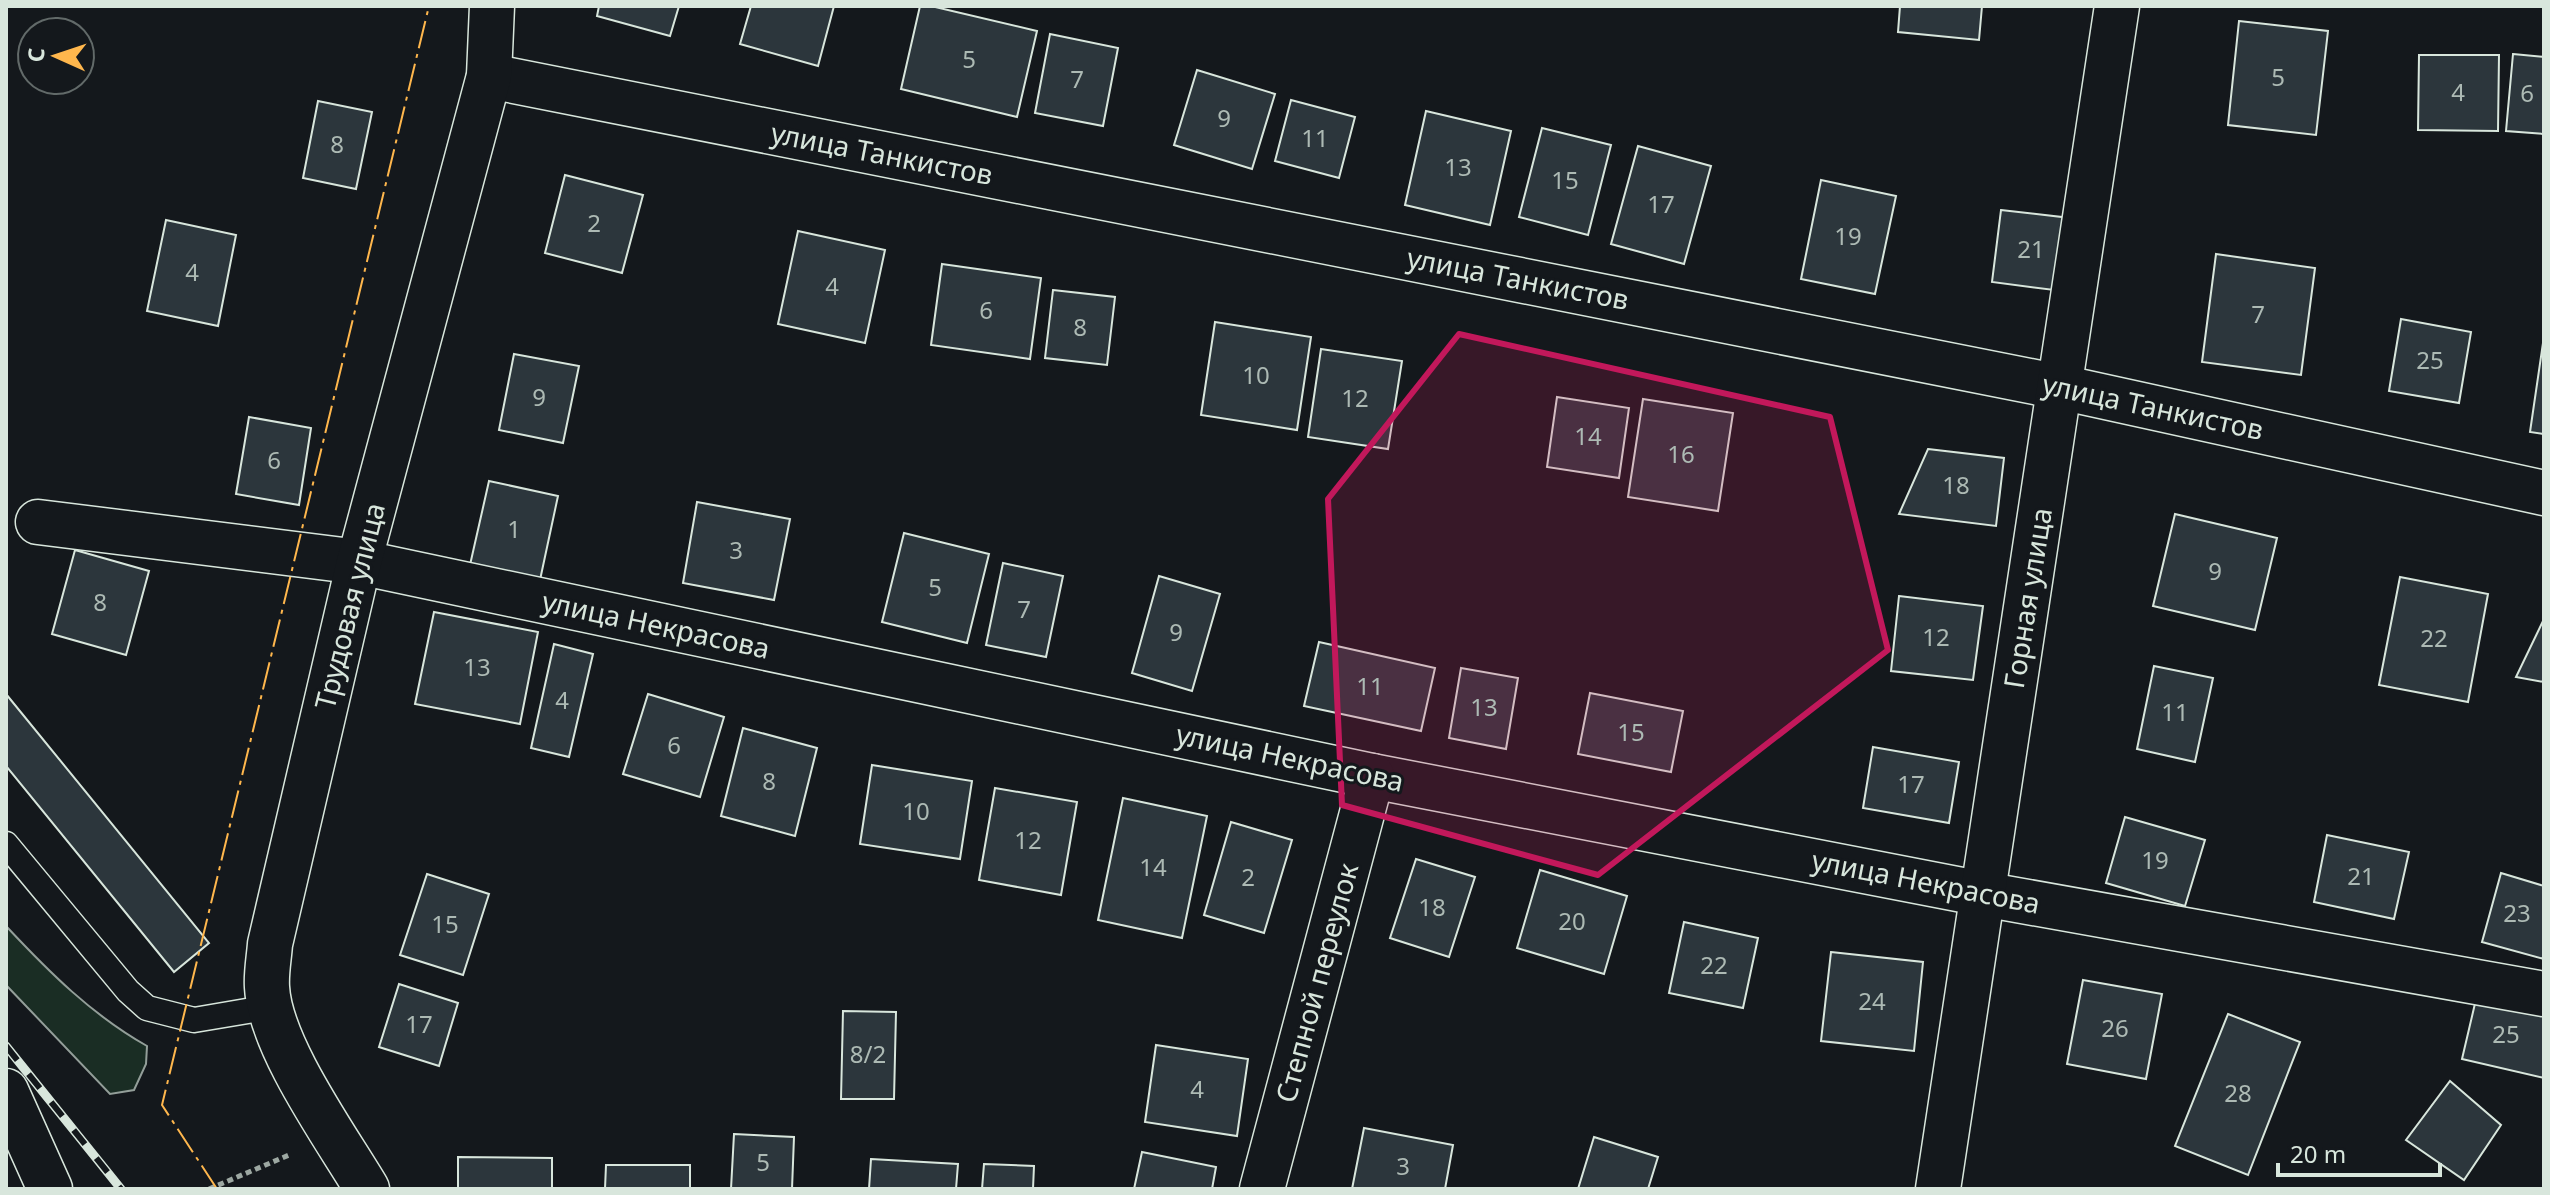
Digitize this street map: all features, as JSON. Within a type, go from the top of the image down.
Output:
[{"type":"street","name":"Трудовая улица","points":[[367,1189],[302,1082],[278,1033],[267,988],[270,944],[359,562],[489,76],[492,6]]},
{"type":"street","name":"Горная улица","points":[[1938,1189],[2117,6]]},
{"type":"street","name":"улица Танкистов","points":[[489,76],[2060,387],[2544,493]]},
{"type":"street","name":"улица Некрасова","points":[[38,522],[359,562],[1372,776],[1983,894],[2544,994]]},
{"type":"street","name":"Степной переулок","points":[[1262,1189],[1372,776]]},
{"type":"street","points":[[6,1091],[50,1189]]},
{"type":"lane","points":[[6,844],[128,991],[147,1008],[194,1020],[271,1007]]},
{"type":"path","points":[[209,1189],[334,1135]]},
{"type":"highlighted area","points":[[1459,334],[1830,417],[1888,650],[1598,875],[1342,805],[1328,499]]},
{"type":"green space","points":[[6,926],[72,992],[108,1021],[147,1046],[146,1064],[134,1090],[110,1094],[6,985]]},
{"type":"building","points":[[599,6],[679,6],[670,36],[597,16]]},
{"type":"building","points":[[751,6],[834,6],[818,66],[740,44]]},
{"type":"building","points":[[920,6],[1037,31],[1017,117],[901,89]]},
{"type":"building","points":[[1900,6],[1982,6],[1979,40],[1898,32]]},
{"type":"building","points":[[2239,21],[2328,31],[2316,135],[2228,125]]},
{"type":"building","points":[[1050,34],[1118,48],[1103,126],[1035,113]]},
{"type":"building","points":[[2513,54],[2544,57],[2544,134],[2506,131]]},
{"type":"building","points":[[2419,55],[2499,55],[2498,131],[2418,130]]},
{"type":"building","points":[[1197,70],[1275,94],[1252,169],[1174,145]]},
{"type":"building","points":[[1291,100],[1355,117],[1339,178],[1275,161]]},
{"type":"building","points":[[318,101],[372,112],[356,189],[303,178]]},
{"type":"building","points":[[1426,111],[1511,131],[1490,225],[1405,205]]},
{"type":"building","points":[[1542,128],[1611,145],[1588,235],[1519,217]]},
{"type":"building","points":[[1638,146],[1711,166],[1684,264],[1611,244]]},
{"type":"building","points":[[565,175],[643,195],[622,273],[545,253]]},
{"type":"building","points":[[1821,180],[1896,196],[1875,294],[1801,279]]},
{"type":"building","points":[[2001,210],[2070,218],[2062,291],[1992,282]]},
{"type":"building","points":[[166,220],[236,235],[218,326],[147,311]]},
{"type":"building","points":[[798,231],[885,250],[865,343],[778,324]]},
{"type":"building","points":[[2216,254],[2315,268],[2301,375],[2202,362]]},
{"type":"building","points":[[942,264],[1041,278],[1030,359],[931,345]]},
{"type":"building","points":[[1053,290],[1115,297],[1107,365],[1045,358]]},
{"type":"building","points":[[2401,319],[2471,332],[2459,403],[2389,391]]},
{"type":"building","points":[[1215,322],[1311,337],[1297,430],[1201,415]]},
{"type":"building","points":[[2544,343],[2544,434],[2530,432]]},
{"type":"building","points":[[1321,349],[1402,361],[1388,449],[1308,437]]},
{"type":"building","points":[[514,354],[579,366],[563,443],[499,430]]},
{"type":"building","points":[[1557,397],[1629,408],[1619,478],[1547,467]]},
{"type":"building","points":[[1643,399],[1733,413],[1718,511],[1628,497]]},
{"type":"building","points":[[249,417],[311,428],[299,505],[236,494]]},
{"type":"building","points":[[1928,449],[2004,458],[1996,526],[1899,514]]},
{"type":"building","points":[[489,481],[558,496],[540,580],[470,565]]},
{"type":"building","points":[[697,502],[790,519],[774,600],[683,583]]},
{"type":"building","points":[[2175,514],[2277,538],[2255,630],[2153,606]]},
{"type":"building","points":[[904,533],[989,554],[967,643],[882,622]]},
{"type":"building","points":[[75,550],[149,571],[126,655],[52,634]]},
{"type":"building","points":[[1003,563],[1063,576],[1046,657],[986,645]]},
{"type":"building","points":[[1159,576],[1220,594],[1192,691],[1132,673]]},
{"type":"building","points":[[2400,577],[2488,594],[2468,702],[2379,685]]},
{"type":"building","points":[[1899,596],[1983,606],[1973,680],[1891,671]]},
{"type":"building","points":[[434,612],[538,632],[520,724],[415,704]]},
{"type":"building","points":[[2544,619],[2544,682],[2516,677]]},
{"type":"building","points":[[1319,642],[1435,668],[1421,731],[1304,706]]},
{"type":"building","points":[[554,644],[593,654],[569,757],[531,748]]},
{"type":"building","points":[[2154,666],[2213,678],[2195,762],[2137,749]]},
{"type":"building","points":[[1461,668],[1518,678],[1506,749],[1449,738]]},
{"type":"building","points":[[1590,693],[1683,711],[1671,772],[1578,754]]},
{"type":"building","points":[[6,694],[209,943],[174,972],[6,766]]},
{"type":"building","points":[[648,694],[724,717],[700,797],[623,774]]},
{"type":"building","points":[[743,728],[817,748],[795,836],[721,816]]},
{"type":"building","points":[[1873,747],[1959,762],[1949,823],[1863,808]]},
{"type":"building","points":[[872,765],[972,781],[960,859],[860,844]]},
{"type":"building","points":[[995,788],[1077,802],[1061,895],[979,880]]},
{"type":"building","points":[[1123,798],[1207,816],[1182,938],[1098,920]]},
{"type":"building","points":[[2125,817],[2205,840],[2185,906],[2106,883]]},
{"type":"building","points":[[1231,822],[1292,840],[1264,933],[1204,915]]},
{"type":"building","points":[[2327,835],[2409,852],[2394,919],[2314,902]]},
{"type":"building","points":[[1416,859],[1475,877],[1449,957],[1390,938]]},
{"type":"building","points":[[1540,870],[1627,896],[1604,974],[1517,948]]},
{"type":"building","points":[[2501,873],[2544,886],[2544,959],[2482,942]]},
{"type":"building","points":[[427,874],[489,894],[463,975],[400,955]]},
{"type":"building","points":[[1684,922],[1758,938],[1743,1008],[1669,993]]},
{"type":"building","points":[[1831,952],[1923,962],[1914,1051],[1821,1041]]},
{"type":"building","points":[[2083,980],[2162,994],[2146,1079],[2067,1064]]},
{"type":"building","points":[[399,984],[458,1003],[439,1066],[379,1047]]},
{"type":"building","points":[[2477,995],[2544,1010],[2544,1078],[2462,1059]]},
{"type":"building","points":[[843,1011],[896,1012],[894,1099],[841,1099]]},
{"type":"building","points":[[2228,1014],[2300,1042],[2248,1175],[2175,1146]]},
{"type":"building","points":[[1156,1045],[1248,1059],[1237,1136],[1145,1122]]},
{"type":"building","points":[[2450,1081],[2501,1125],[2464,1180],[2406,1140]]},
{"type":"building","points":[[1364,1128],[1453,1145],[1445,1189],[1352,1189]]},
{"type":"building","points":[[734,1134],[794,1137],[792,1189],[731,1189]]},
{"type":"building","points":[[1594,1137],[1658,1157],[1648,1189],[1578,1189]]},
{"type":"building","points":[[1142,1152],[1216,1167],[1212,1189],[1134,1189]]},
{"type":"building","points":[[458,1157],[552,1158],[552,1189],[458,1189]]},
{"type":"building","points":[[871,1159],[958,1164],[956,1189],[869,1189]]},
{"type":"building","points":[[984,1164],[1034,1166],[1033,1189],[982,1189]]},
{"type":"building","points":[[606,1165],[690,1165],[690,1189],[605,1189]]},
{"type":"railway","points":[[6,1046],[121,1189]]},
{"type":"power","points":[[217,1189],[162,1105],[429,6]]}]
